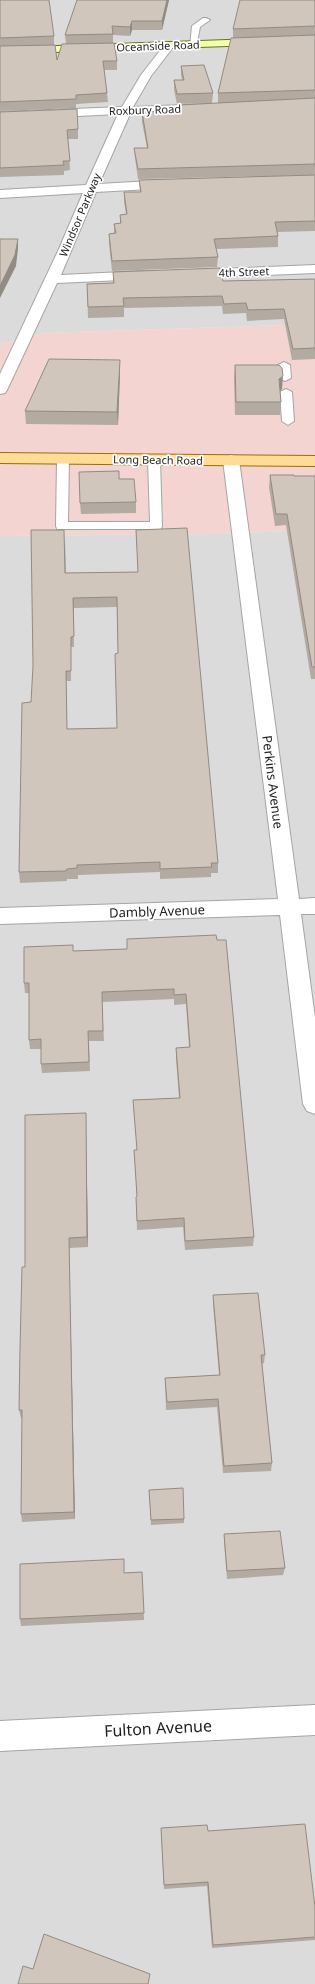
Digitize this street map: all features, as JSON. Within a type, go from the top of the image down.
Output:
[{"type":"main road","name":"Oceanside Road","points":[[0,51],[315,40]]},
{"type":"main road","name":"Long Beach Road","points":[[0,458],[315,461]]},
{"type":"street","name":"Windsor Parkway","points":[[0,390],[53,278],[92,189],[107,149],[126,110],[140,84],[169,46]]},
{"type":"street","name":"Roxbury Road","points":[[0,116],[220,107]]},
{"type":"street","points":[[0,194],[183,184]]},
{"type":"street","name":"4th Street","points":[[182,274],[315,269]]},
{"type":"street","points":[[53,278],[160,275]]},
{"type":"street","name":"Perkins Avenue","points":[[231,460],[315,1104]]},
{"type":"street","name":"Dambly Avenue","points":[[0,916],[315,906]]},
{"type":"street","name":"Fulton Avenue","points":[[0,1736],[315,1720]]},
{"type":"lane","points":[[193,45],[196,26],[206,20]]},
{"type":"lane","points":[[284,365],[285,378]]},
{"type":"lane","points":[[286,392],[288,421]]},
{"type":"lane","points":[[63,459],[62,526],[156,526],[154,460]]},
{"type":"shaded area","points":[[0,0],[315,0],[315,324],[43,333],[0,344]]},
{"type":"shaded area","points":[[315,324],[315,530],[219,534],[0,536],[0,344],[43,333]]},
{"type":"shaded area","points":[[315,530],[315,1984],[0,1984],[0,536],[219,534]]},
{"type":"building","points":[[0,0],[49,0],[54,36],[0,38]]},
{"type":"building","points":[[77,0],[167,0],[162,21],[132,21],[130,27],[112,26],[113,34],[65,35]]},
{"type":"building","points":[[240,0],[315,0],[315,26],[233,29]]},
{"type":"building","points":[[315,35],[315,90],[218,93],[231,38]]},
{"type":"building","points":[[114,43],[117,61],[103,61],[107,93],[76,95],[76,99],[0,102],[0,46],[55,45],[57,60],[62,44]]},
{"type":"building","points":[[204,65],[213,93],[177,94],[174,80],[184,80],[181,66]]},
{"type":"building","points":[[315,98],[315,164],[138,169],[134,148],[148,148],[142,112],[180,111],[179,105]]},
{"type":"building","points":[[77,109],[78,129],[67,130],[70,161],[63,161],[64,165],[0,168],[0,112]]},
{"type":"building","points":[[315,175],[315,221],[275,222],[278,236],[214,239],[218,257],[112,261],[109,234],[116,233],[114,224],[121,223],[120,215],[127,214],[124,192],[141,192],[139,180]]},
{"type":"building","points":[[0,239],[18,239],[15,255],[0,286]]},
{"type":"building","points":[[220,268],[223,281],[315,279],[315,348],[293,349],[284,309],[248,310],[246,303],[224,304],[222,296],[123,298],[124,306],[88,307],[87,284],[114,283],[113,272]]},
{"type":"building","points":[[49,359],[120,360],[117,412],[25,411]]},
{"type":"building","points":[[235,365],[279,365],[282,368],[283,376],[279,379],[281,402],[236,402]]},
{"type":"building","points":[[119,471],[119,479],[134,479],[136,502],[80,503],[79,472]]},
{"type":"building","points":[[270,475],[315,476],[315,667],[312,667],[287,514],[276,514]]},
{"type":"building","points":[[187,528],[218,863],[211,863],[212,867],[160,869],[160,862],[77,865],[77,868],[67,869],[66,871],[19,872],[22,703],[31,702],[33,666],[31,530],[64,530],[65,573],[138,572],[136,530]],"holes":[[[117,597],[118,653],[115,654],[117,728],[67,729],[66,671],[71,671],[71,637],[74,636],[73,598]]]},
{"type":"building","points":[[216,935],[217,940],[226,940],[254,1237],[185,1241],[184,1218],[137,1221],[134,1150],[137,1150],[133,1100],[180,1098],[176,1048],[190,1047],[186,994],[174,995],[174,989],[102,992],[103,1031],[88,1031],[89,1062],[41,1064],[41,1039],[29,1040],[29,983],[24,983],[24,947],[73,945],[73,951],[127,949],[127,939]]},
{"type":"building","points":[[86,1113],[87,1237],[69,1238],[74,1512],[21,1514],[22,1410],[19,1410],[22,1267],[25,1267],[25,1115]]},
{"type":"building","points":[[258,1293],[265,1355],[261,1355],[272,1463],[224,1466],[218,1399],[167,1402],[165,1378],[220,1375],[213,1295]]},
{"type":"building","points":[[183,1488],[184,1519],[151,1520],[149,1490]]},
{"type":"building","points":[[280,1531],[285,1568],[227,1571],[224,1534]]},
{"type":"building","points":[[124,1559],[124,1573],[142,1572],[144,1613],[20,1619],[20,1564]]},
{"type":"building","points":[[305,1824],[315,1907],[315,1937],[213,1945],[208,1882],[164,1885],[161,1828],[207,1825],[208,1831]]},
{"type":"building","points":[[44,1934],[150,1974],[148,1984],[18,1984],[23,1966],[33,1969]]}]
